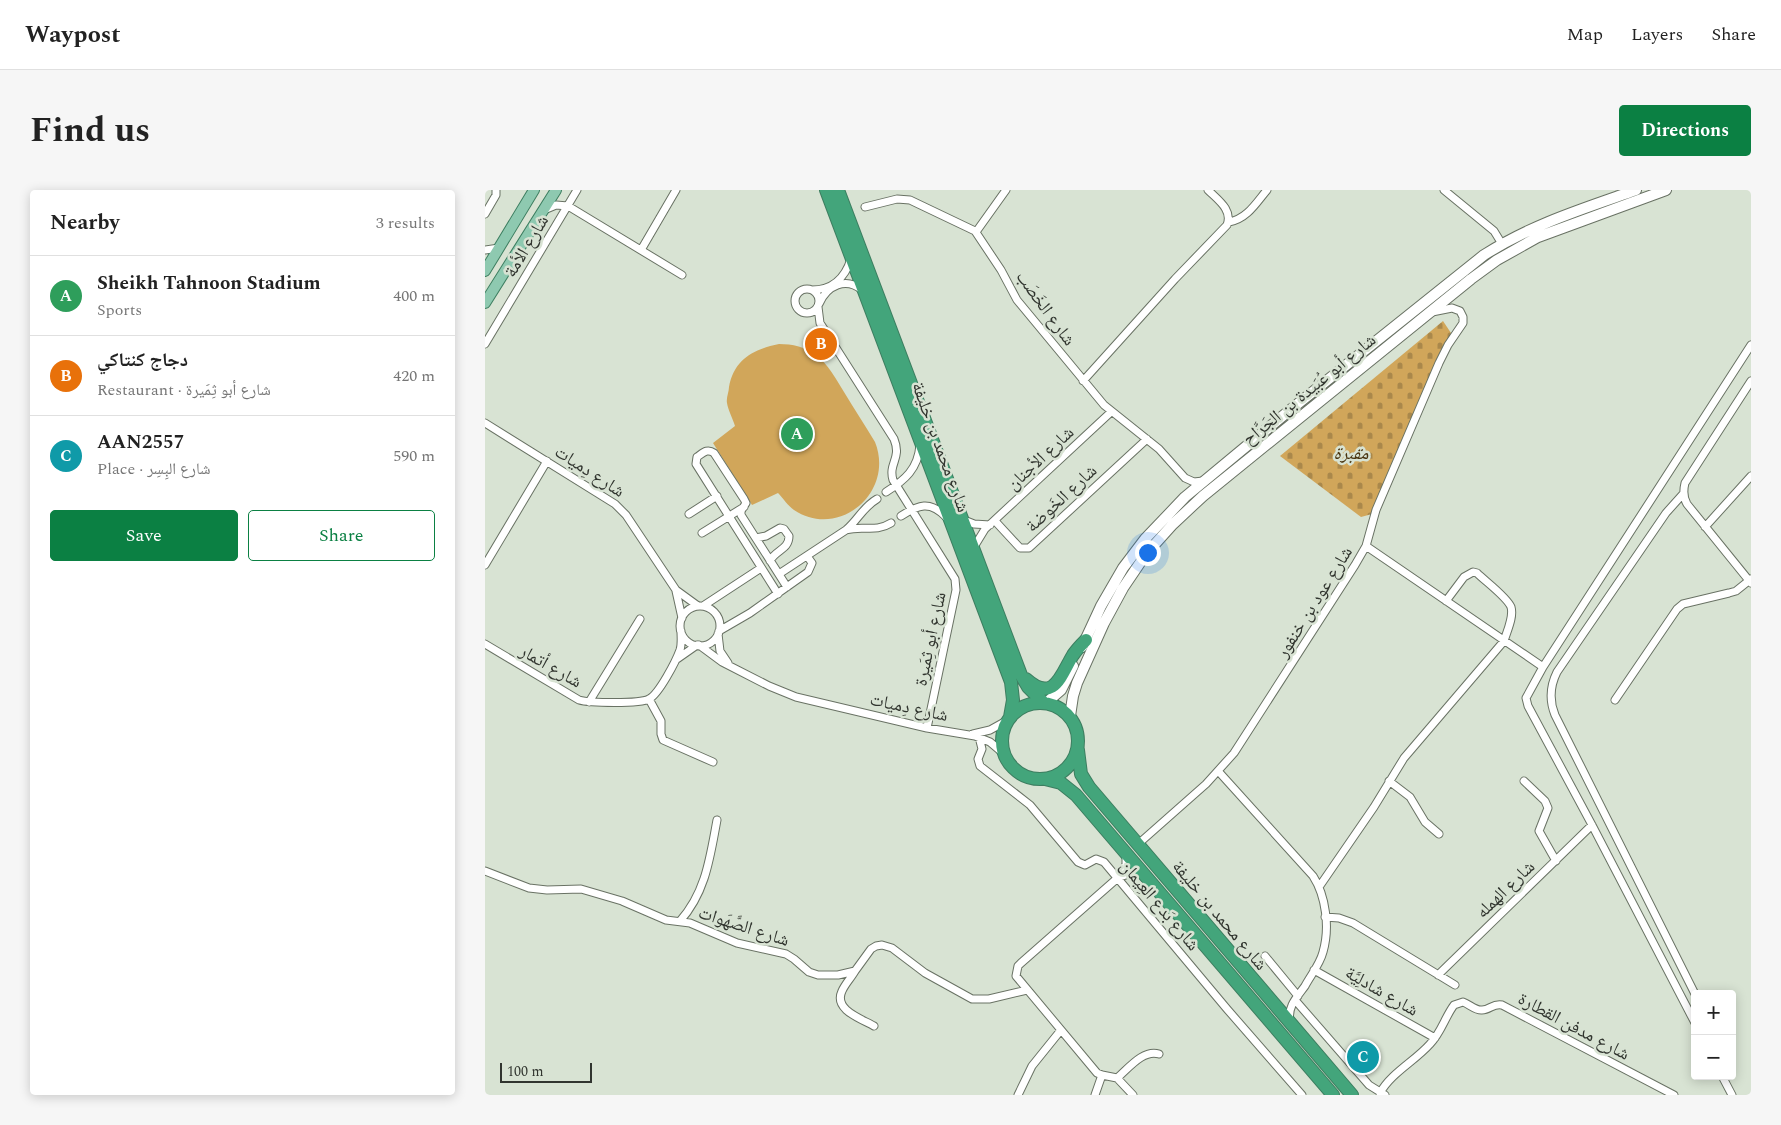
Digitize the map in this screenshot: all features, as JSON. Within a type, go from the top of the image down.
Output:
[{"type":"highway","name":"شارع محمد بن خليفة","points":[[826,190],[1011,682],[1013,700],[1009,719]]},
{"type":"highway","name":"شارع محمد بن خليفة","points":[[838,190],[1021,674],[1028,687],[1044,702]]},
{"type":"highway","points":[[1021,674],[1038,687],[1048,688],[1053,686],[1061,679],[1074,654],[1086,640]]},
{"type":"highway","points":[[1044,702],[1063,710],[1070,716],[1078,732],[1078,750],[1066,770],[1056,776],[1045,779],[1031,779],[1019,774],[1009,765],[1003,753],[1001,742],[1003,730],[1009,719],[1024,706],[1044,702]]},
{"type":"highway","name":"شارع محمد بن خليفة","points":[[1078,750],[1079,766],[1084,781],[1352,1095]]},
{"type":"highway","name":"شارع محمد بن خليفة","points":[[1045,779],[1061,783],[1069,788],[1329,1092]]},
{"type":"main road","points":[[485,271],[534,190]]},
{"type":"main road","points":[[485,303],[556,190]]},
{"type":"main road","name":"شارع أبو عُبَيدة بن الجَرَّاح","points":[[1044,702],[1061,690],[1108,593],[1128,562],[1159,523],[1203,481],[1465,269],[1502,244],[1545,222],[1636,190]]},
{"type":"main road","name":"شارع أبو عُبَيدة بن الجَرَّاح","points":[[1070,716],[1075,689],[1113,605],[1134,571],[1159,538],[1203,496],[1497,260],[1548,233],[1666,190]]},
{"type":"street","points":[[485,214],[496,195],[496,190]]},
{"type":"street","name":"شارع الأمة","points":[[485,344],[577,190]]},
{"type":"street","points":[[641,250],[676,190]]},
{"type":"street","points":[[976,232],[1007,190]]},
{"type":"street","points":[[1083,381],[1186,267],[1226,228],[1229,222],[1229,215],[1226,209],[1208,190]]},
{"type":"street","points":[[1229,222],[1247,214],[1267,190]]},
{"type":"street","points":[[1443,190],[1494,231],[1502,244]]},
{"type":"street","name":"شارع الخَصَب","points":[[865,207],[897,199],[910,200],[976,232],[1001,270],[1017,300],[1083,381],[1111,412],[1164,454],[1185,478]]},
{"type":"street","points":[[544,210],[556,205],[568,206],[682,275]]},
{"type":"street","points":[[485,250],[499,248]]},
{"type":"street","points":[[851,259],[844,275],[833,286],[824,294],[814,312],[806,314],[797,309],[795,299],[800,291],[823,289],[833,286],[850,284],[863,290]]},
{"type":"street","points":[[811,290],[817,295],[819,305]]},
{"type":"street","name":"شارع أبو ثِمَيرة","points":[[819,305],[818,315],[820,323],[897,446],[897,455],[891,470],[896,486],[953,574],[957,584],[927,728]]},
{"type":"street","name":"شارع عود بن خنفور","points":[[1137,845],[1219,772],[1234,753],[1283,680],[1366,546],[1376,510],[1439,363],[1448,345],[1463,323],[1460,311],[1456,309],[1452,308],[1429,313]]},
{"type":"street","name":"شارع أبو ثِمَيرة","points":[[806,314],[820,323]]},
{"type":"street","points":[[1691,1015],[1526,702],[1527,693],[1751,345]]},
{"type":"street","points":[[1693,990],[1555,715],[1550,696],[1552,683],[1557,672],[1666,513],[1683,494],[1685,483],[1751,381]]},
{"type":"street","name":"شارع الأجنان","points":[[974,547],[980,535],[1111,412]]},
{"type":"street","name":"شارع دِميات","points":[[485,423],[609,499],[621,509],[676,590],[682,618]]},
{"type":"street","name":"شارع الخَوضة","points":[[993,523],[1020,548],[1029,548],[1147,439]]},
{"type":"street","points":[[920,440],[919,456],[906,484],[906,496],[909,501],[920,506]]},
{"type":"street","points":[[778,594],[696,464],[697,457],[707,451],[714,453],[744,499],[741,515],[787,587]]},
{"type":"street","points":[[485,565],[547,461]]},
{"type":"street","points":[[886,492],[902,482],[911,472]]},
{"type":"street","points":[[1705,527],[1751,476]]},
{"type":"street","points":[[1185,478],[1194,482],[1203,481]]},
{"type":"street","points":[[1185,478],[1187,487],[1185,497]]},
{"type":"street","points":[[1615,700],[1677,609],[1683,604],[1729,593],[1750,581],[1687,504],[1683,494]]},
{"type":"street","points":[[689,514],[717,496]]},
{"type":"street","points":[[779,574],[846,530],[865,507],[877,499]]},
{"type":"street","points":[[702,532],[744,506]]},
{"type":"street","points":[[901,516],[911,509],[928,506],[939,510],[950,521]]},
{"type":"street","points":[[861,513],[863,522],[871,529]]},
{"type":"street","points":[[964,520],[974,524],[993,523]]},
{"type":"street","points":[[846,530],[882,528],[891,523]]},
{"type":"street","points":[[756,538],[766,536],[780,528],[784,529],[789,536],[787,546],[774,555],[771,561]]},
{"type":"street","points":[[1366,546],[1543,668]]},
{"type":"street","points":[[675,661],[698,645],[711,642],[719,632],[734,624],[811,570],[811,560],[807,556]]},
{"type":"street","points":[[713,762],[663,740],[661,721],[649,699],[658,689],[675,661],[681,646],[682,618],[691,608],[701,606],[761,568]]},
{"type":"street","points":[[1319,887],[1374,807],[1404,758],[1504,641],[1511,617],[1511,607],[1477,573],[1473,572],[1464,577],[1446,601]]},
{"type":"street","name":"شارع دِميات","points":[[676,590],[701,606]]},
{"type":"street","points":[[701,606],[709,608],[717,615],[719,620],[718,639],[720,651],[731,667]]},
{"type":"street","points":[[589,702],[640,619]]},
{"type":"street","points":[[681,631],[687,640],[698,645]]},
{"type":"street","name":"شارع أتمار","points":[[485,644],[574,698],[589,702],[643,702],[649,699]]},
{"type":"street","name":"شارع دِميات","points":[[698,645],[731,667],[796,697],[927,728],[970,734],[990,742],[1003,753]]},
{"type":"street","name":"شارع دِميات","points":[[970,734],[990,730],[1009,719]]},
{"type":"street","name":"شارع بَدع العِيمان","points":[[979,737],[982,748],[978,762],[981,768],[1018,794],[1030,805],[1078,862],[1085,864],[1099,859],[1104,862],[1302,1095]]},
{"type":"street","points":[[1219,772],[1307,869],[1319,887],[1325,917],[1326,934],[1323,953],[1296,998],[1289,1017],[1291,1025]]},
{"type":"street","points":[[1389,781],[1410,797],[1421,816],[1439,834]]},
{"type":"street","points":[[1524,781],[1545,800],[1548,808],[1539,832],[1556,861]]},
{"type":"street","points":[[679,921],[691,908],[701,890],[717,820]]},
{"type":"street","name":"شارع الهمله","points":[[1437,975],[1592,825]]},
{"type":"street","points":[[1125,852],[1125,868],[1118,878],[1018,966],[1016,976],[1093,1068],[1102,1075],[1117,1078],[1133,1095]]},
{"type":"street","name":"شارع الصَّهَوات","points":[[485,871],[529,888],[587,890],[634,905],[666,920],[690,923],[737,943],[786,954],[794,958],[809,972],[818,975],[838,975],[855,971]]},
{"type":"street","points":[[1118,878],[1131,873],[1145,875]]},
{"type":"street","points":[[1325,917],[1339,918],[1353,923],[1455,985]]},
{"type":"street","points":[[874,1026],[845,1010],[840,996],[855,971],[871,949],[876,946],[882,945],[892,948],[925,973],[972,999],[989,999],[1027,990]]},
{"type":"street","points":[[1265,956],[1287,981],[1296,998],[1369,1085],[1383,1094]]},
{"type":"street","name":"شارع شادلِيَّة","points":[[1314,970],[1435,1038]]},
{"type":"street","points":[[1273,1004],[1284,1007],[1296,998]]},
{"type":"street","name":"شارع مدفن القطارة","points":[[1383,1094],[1387,1083],[1435,1038],[1452,1009],[1459,1003],[1467,1004],[1481,1011],[1493,1005],[1502,1005],[1674,1095]]},
{"type":"street","points":[[1018,1095],[1029,1071],[1061,1030]]},
{"type":"street","points":[[1117,1078],[1146,1054],[1153,1052],[1159,1054]]},
{"type":"street","points":[[1095,1095],[1102,1075]]},
{"type":"street","points":[[1724,1080],[1732,1095]]},
{"type":"green space","name":"مقبرة","points":[[1443,321],[1451,333],[1372,514],[1361,517],[1280,456]]},
{"type":"green space","points":[[779,344],[794,345],[812,352],[828,367],[875,442],[879,461],[877,478],[870,493],[859,506],[845,515],[828,519],[811,518],[794,510],[778,493],[752,505],[713,443],[735,426],[727,401],[735,369],[740,362],[754,352]]},
{"type":"place","name":"دجاج كنتاكي","points":[[821,344]]},
{"type":"place","name":"Sheikh Tahnoon Stadium","points":[[797,434]]},
{"type":"place","name":"AAN2557","points":[[1363,1057]]}]
